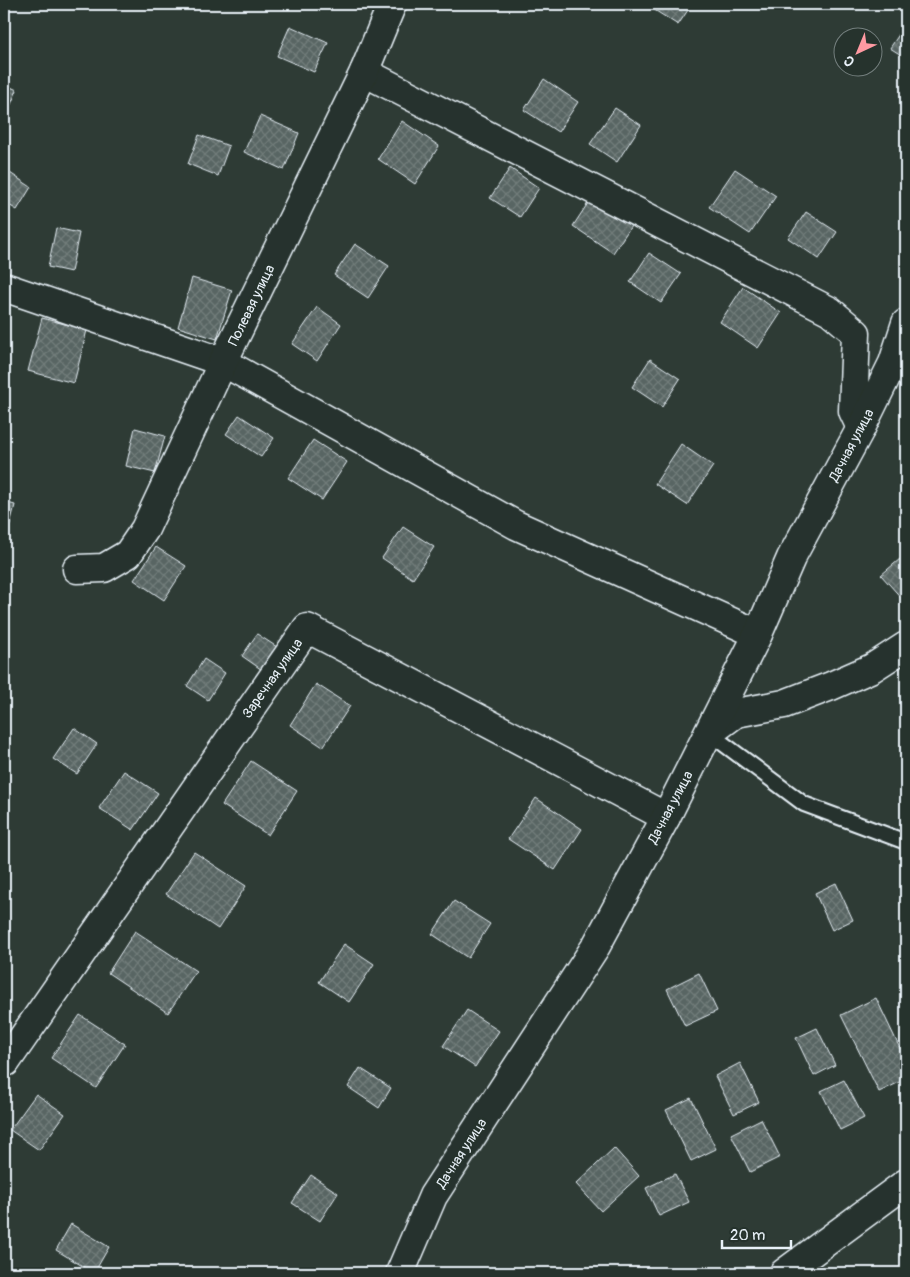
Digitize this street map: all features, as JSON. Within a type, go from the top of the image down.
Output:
[{"type":"street","name":"Полевая улица","points":[[77,569],[104,568],[128,554],[145,529],[223,362],[364,72],[392,4]]},
{"type":"street","points":[[364,72],[830,311],[856,333],[853,411],[861,428]]},
{"type":"street","points":[[4,287],[223,362],[516,525],[758,634]]},
{"type":"street","name":"Дачная улица","points":[[400,1273],[433,1196],[596,946],[666,816],[758,634],[791,558],[861,428],[893,363],[906,322]]},
{"type":"street","name":"Заречная улица","points":[[6,1062],[307,628],[666,816]]},
{"type":"street","points":[[708,733],[736,713],[784,704],[831,686],[872,668],[906,646]]},
{"type":"street","points":[[784,1273],[906,1183]]},
{"type":"lane","points":[[708,733],[804,804],[906,842]]},
{"type":"building","points":[[645,4],[692,4],[678,25]]},
{"type":"building","points":[[906,24],[906,58],[890,48]]},
{"type":"building","points":[[290,26],[328,43],[314,72],[277,56]]},
{"type":"building","points":[[544,79],[578,102],[558,132],[524,110]]},
{"type":"building","points":[[4,84],[17,90],[6,116],[4,115]]},
{"type":"building","points":[[615,108],[641,125],[617,162],[590,144]]},
{"type":"building","points":[[260,116],[299,133],[284,170],[244,152]]},
{"type":"building","points":[[402,121],[439,146],[415,184],[378,159]]},
{"type":"building","points":[[199,135],[229,146],[218,176],[188,164]]},
{"type":"building","points":[[510,168],[539,188],[520,217],[490,198]]},
{"type":"building","points":[[4,169],[31,187],[17,210],[4,202]]},
{"type":"building","points":[[735,169],[776,196],[750,234],[709,207]]},
{"type":"building","points":[[590,200],[631,226],[613,253],[573,226]]},
{"type":"building","points":[[806,212],[837,232],[819,259],[788,238]]},
{"type":"building","points":[[56,228],[79,233],[71,272],[48,267]]},
{"type":"building","points":[[355,244],[389,266],[368,298],[334,275]]},
{"type":"building","points":[[649,253],[681,274],[661,303],[630,282]]},
{"type":"building","points":[[192,278],[232,290],[217,339],[178,327]]},
{"type":"building","points":[[743,287],[781,313],[758,348],[720,322]]},
{"type":"building","points":[[317,307],[341,324],[317,361],[292,344]]},
{"type":"building","points":[[42,318],[87,330],[74,383],[28,371]]},
{"type":"building","points":[[650,359],[680,379],[662,407],[632,387]]},
{"type":"building","points":[[239,415],[274,438],[261,457],[226,434]]},
{"type":"building","points":[[135,428],[165,436],[155,473],[126,466]]},
{"type":"building","points":[[313,440],[347,462],[322,500],[288,478]]},
{"type":"building","points":[[681,444],[713,466],[687,505],[655,484]]},
{"type":"building","points":[[4,502],[15,505],[5,544],[4,544]]},
{"type":"building","points":[[403,527],[434,547],[413,579],[382,558]]},
{"type":"building","points":[[156,547],[186,566],[164,600],[134,580]]},
{"type":"building","points":[[900,559],[906,566],[906,599],[904,601],[881,575]]},
{"type":"building","points":[[257,634],[280,649],[265,672],[242,656]]},
{"type":"building","points":[[204,659],[225,673],[208,700],[187,686]]},
{"type":"building","points":[[316,684],[350,706],[323,747],[290,725]]},
{"type":"building","points":[[74,728],[97,744],[77,774],[53,759]]},
{"type":"building","points":[[251,761],[297,791],[268,835],[222,805]]},
{"type":"building","points":[[124,771],[158,793],[133,830],[99,808]]},
{"type":"building","points":[[536,798],[582,829],[555,870],[508,839]]},
{"type":"building","points":[[194,852],[246,886],[218,929],[166,894]]},
{"type":"building","points":[[836,883],[853,920],[832,930],[815,893]]},
{"type":"building","points":[[454,901],[490,924],[468,958],[432,934]]},
{"type":"building","points":[[135,931],[196,971],[168,1013],[108,973]]},
{"type":"building","points":[[344,944],[374,964],[349,1002],[319,982]]},
{"type":"building","points":[[699,973],[717,1011],[685,1026],[667,989]]},
{"type":"building","points":[[876,998],[906,1061],[906,1079],[879,1092],[841,1015]]},
{"type":"building","points":[[467,1010],[499,1031],[475,1067],[443,1046]]},
{"type":"building","points":[[80,1015],[125,1044],[96,1088],[51,1058]]},
{"type":"building","points":[[817,1028],[835,1065],[814,1076],[796,1038]]},
{"type":"building","points":[[740,1063],[759,1102],[734,1114],[715,1076]]},
{"type":"building","points":[[360,1068],[391,1088],[379,1108],[348,1087]]},
{"type":"building","points":[[844,1080],[864,1118],[840,1130],[821,1091]]},
{"type":"building","points":[[36,1094],[65,1114],[39,1150],[10,1130]]},
{"type":"building","points":[[691,1098],[716,1149],[691,1161],[666,1110]]},
{"type":"building","points":[[761,1119],[780,1157],[750,1172],[731,1134]]},
{"type":"building","points":[[614,1148],[639,1176],[601,1211],[576,1184]]},
{"type":"building","points":[[675,1174],[689,1202],[659,1216],[646,1188]]},
{"type":"building","points":[[311,1175],[338,1193],[320,1221],[292,1203]]},
{"type":"building","points":[[71,1224],[109,1247],[94,1273],[56,1250]]}]
